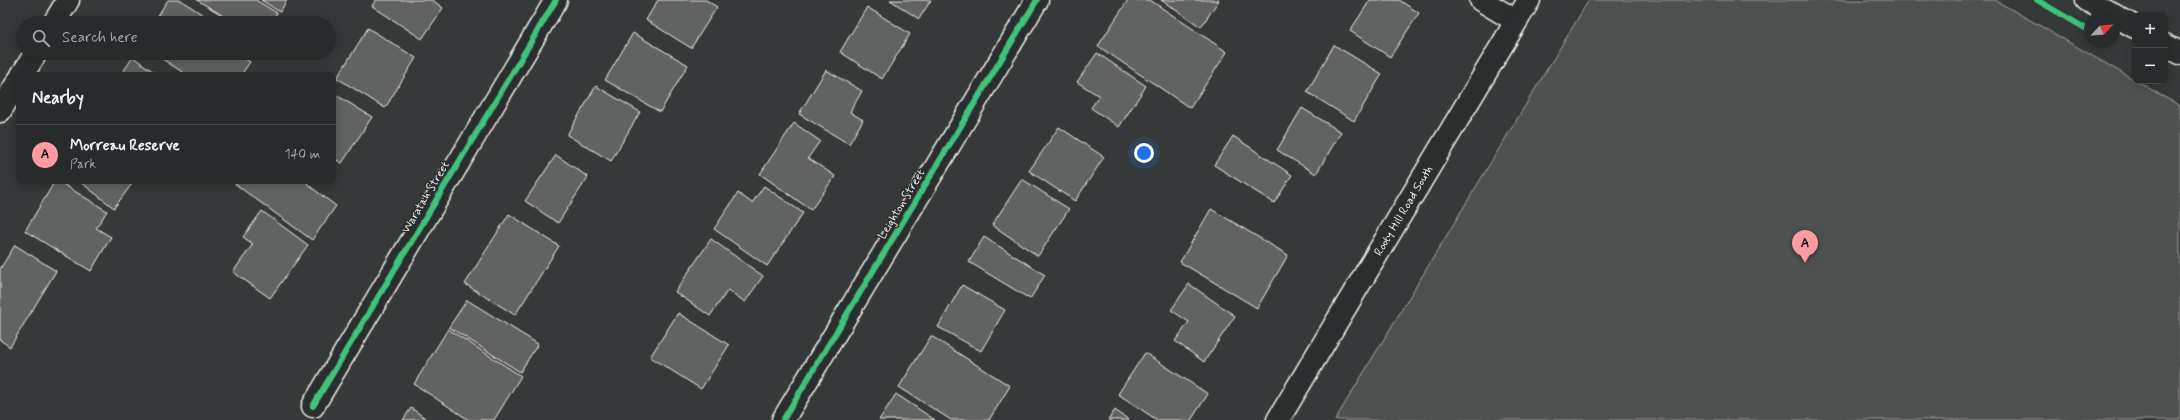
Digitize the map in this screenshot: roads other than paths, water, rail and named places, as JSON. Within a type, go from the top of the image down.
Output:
[{"type":"street","points":[[58,16],[68,0]]},
{"type":"street","name":"Waratah Street","points":[[313,406],[556,0]]},
{"type":"street","name":"Leighton Street","points":[[783,420],[1037,0]]},
{"type":"street","points":[[1481,0],[1516,21]]},
{"type":"street","name":"Rooty Hill Road South","points":[[1278,420],[1528,0]]},
{"type":"street","points":[[2087,0],[2132,25]]},
{"type":"street","points":[[2168,46],[2180,53]]},
{"type":"street","points":[[24,72],[32,60]]},
{"type":"street","points":[[0,111],[16,85]]},
{"type":"place","name":"Morreau Reserve","points":[[1805,263]]}]
